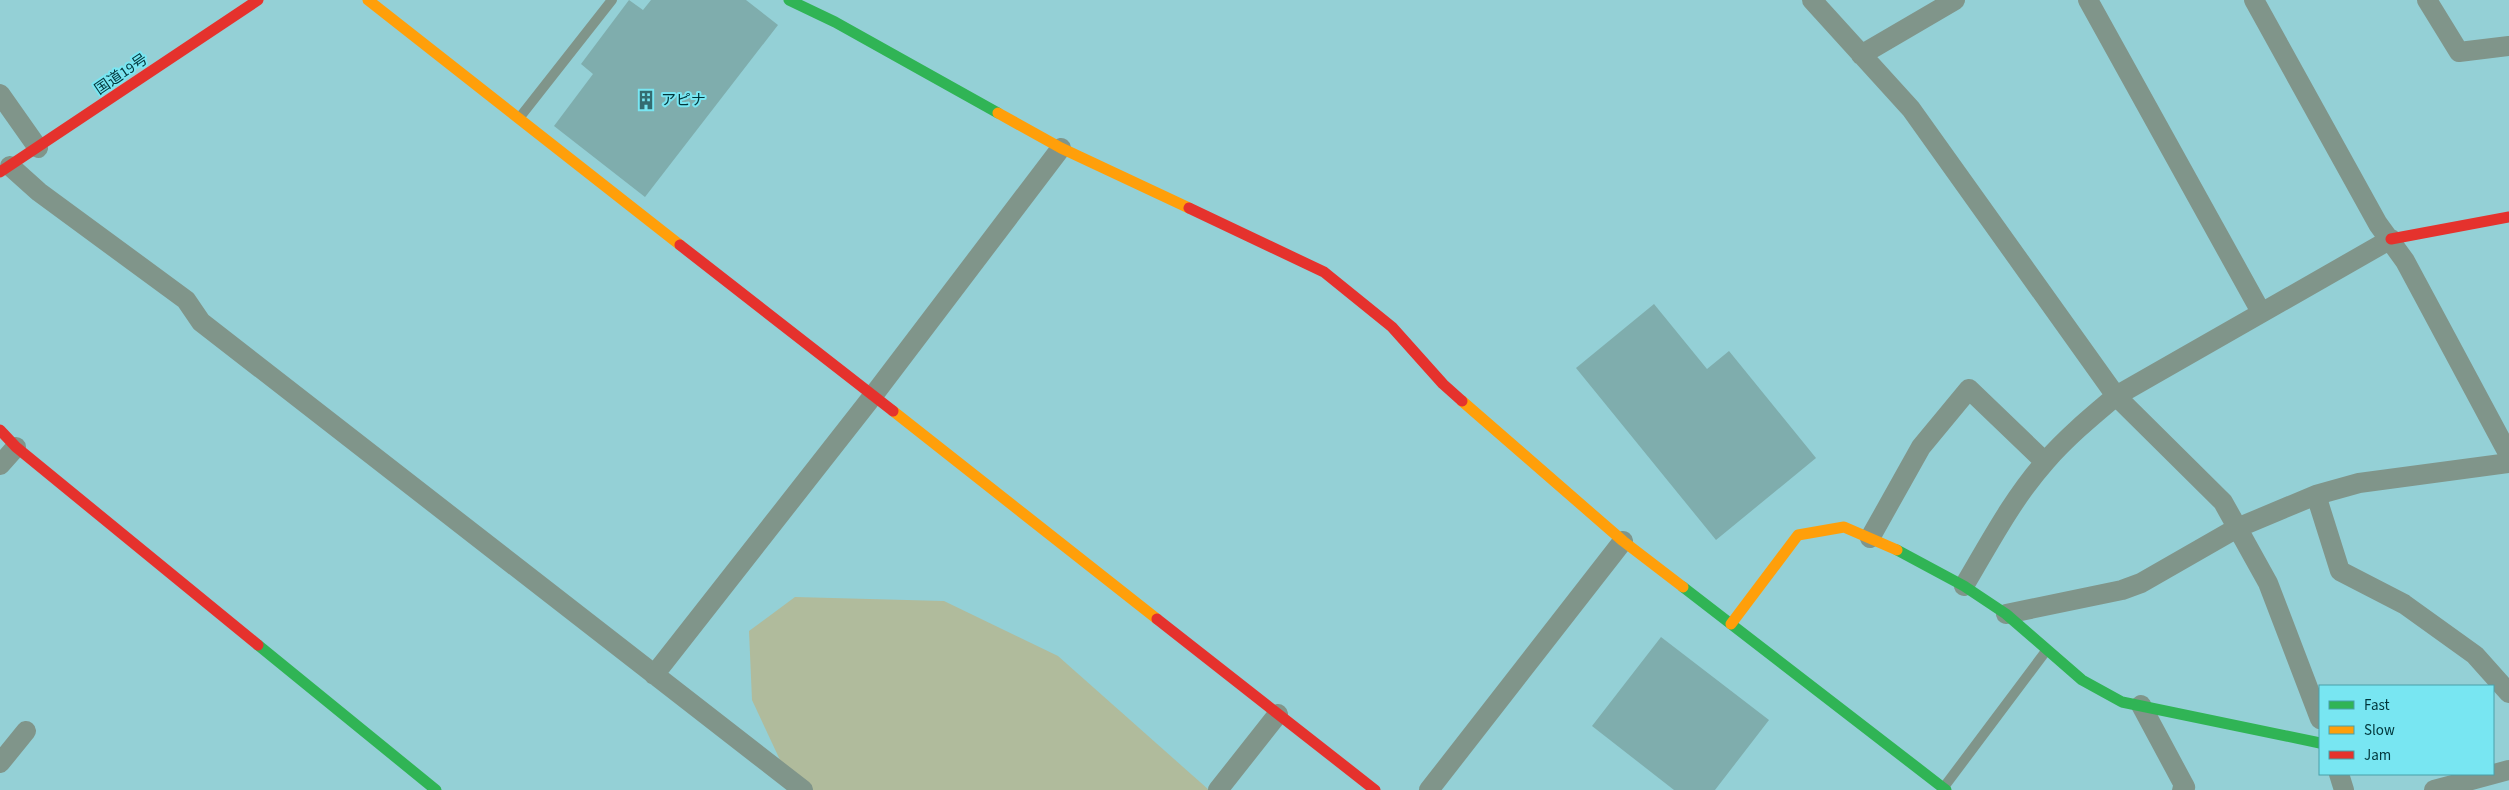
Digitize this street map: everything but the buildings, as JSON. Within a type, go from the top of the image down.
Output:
[{"type":"main road","name":"国道19号","points":[[5,169],[258,0]]},
{"type":"main road","points":[[368,0],[1375,790]]},
{"type":"main road","points":[[789,0],[835,22],[1061,148],[1324,272],[1392,327],[1443,384],[1623,542],[1944,789]]},
{"type":"main road","points":[[2391,239],[2509,217]]},
{"type":"main road","points":[[0,430],[16,447],[436,790]]},
{"type":"main road","points":[[1731,624],[1798,535],[1844,527],[1913,557],[1964,586],[2006,614],[2082,680],[2122,702],[2319,744]]},
{"type":"street","points":[[1812,0],[1911,109],[2116,396],[2223,502],[2268,583],[2319,716]]},
{"type":"street","points":[[1861,55],[1955,0]]},
{"type":"street","points":[[2088,0],[2261,312]]},
{"type":"street","points":[[2254,0],[2378,224],[2391,239],[2405,261],[2509,455]]},
{"type":"street","points":[[2427,0],[2459,52],[2509,46]]},
{"type":"street","points":[[0,94],[38,148]]},
{"type":"street","points":[[654,674],[872,397],[1061,148]]},
{"type":"street","points":[[5,169],[186,300],[201,322],[803,790]]},
{"type":"street","points":[[1964,586],[2005,517],[2045,462],[2080,426],[2116,396],[2391,239]]},
{"type":"street","points":[[1870,538],[1921,447],[1969,389],[2045,462]]},
{"type":"street","points":[[0,465],[16,447]]},
{"type":"street","points":[[2006,614],[2122,590],[2141,583],[2237,528],[2316,495],[2359,483],[2509,463]]},
{"type":"street","points":[[2316,495],[2340,571],[2404,604],[2475,655],[2509,693]]},
{"type":"street","points":[[1428,790],[1623,542]]},
{"type":"street","points":[[2141,705],[2185,787],[2182,790]]},
{"type":"street","points":[[1218,790],[1278,714]]},
{"type":"street","points":[[0,763],[26,731]]},
{"type":"street","points":[[2494,774],[2509,770]]},
{"type":"street","points":[[2339,775],[2344,790]]},
{"type":"street","points":[[2434,790],[2490,775]]},
{"type":"lane","points":[[519,119],[612,0]]},
{"type":"lane","points":[[1944,789],[2048,650]]},
{"type":"green space","points":[[795,597],[944,601],[1058,656],[1209,790],[794,790],[752,700],[749,631]]},
{"type":"traffic: fast","points":[[789,0],[835,22],[998,113]]},
{"type":"traffic: fast","points":[[1897,550],[1964,586],[2006,614],[2082,680],[2122,702],[2319,743]]},
{"type":"traffic: fast","points":[[1683,587],[1946,790]]},
{"type":"traffic: fast","points":[[258,645],[436,790]]},
{"type":"traffic: slow","points":[[368,0],[680,245]]},
{"type":"traffic: slow","points":[[998,113],[1061,148],[1189,208]]},
{"type":"traffic: slow","points":[[1462,401],[1623,541],[1683,587]]},
{"type":"traffic: slow","points":[[893,411],[1157,619]]},
{"type":"traffic: slow","points":[[1731,624],[1798,535],[1844,527],[1897,550]]},
{"type":"traffic: jam","points":[[0,172],[258,0]]},
{"type":"traffic: jam","points":[[1189,208],[1324,272],[1392,327],[1443,384],[1462,401]]},
{"type":"traffic: jam","points":[[2391,239],[2509,217]]},
{"type":"traffic: jam","points":[[680,245],[893,411]]},
{"type":"traffic: jam","points":[[0,430],[16,447],[258,645]]},
{"type":"traffic: jam","points":[[1157,619],[1375,790]]},
{"type":"place","name":"アピナ","points":[[646,100]]}]
